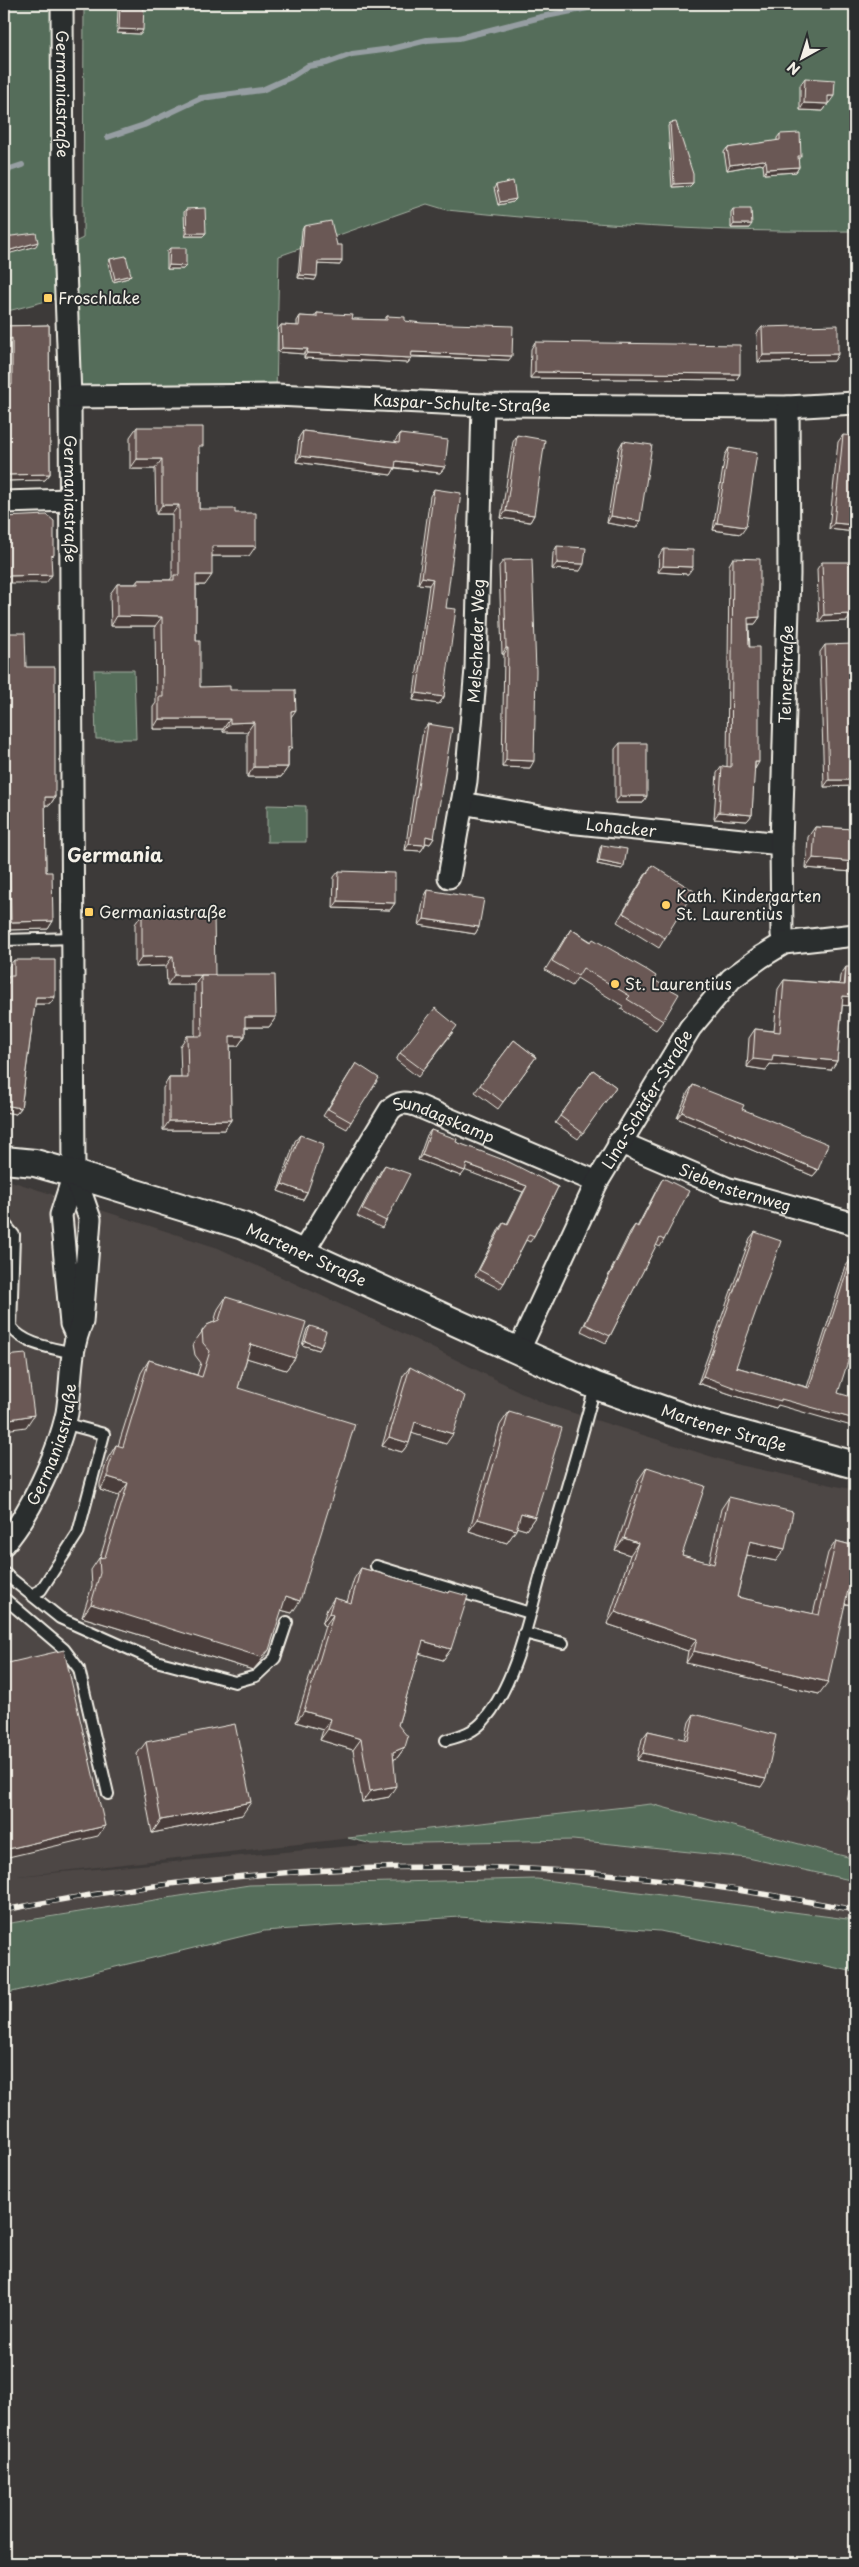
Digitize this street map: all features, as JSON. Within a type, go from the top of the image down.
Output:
[{"type":"street","name":"Germaniastraße","points":[[62,4],[63,216],[70,397],[74,1174],[61,1215],[71,1324],[75,1344]]},
{"type":"street","name":"Kaspar-Schulte-Straße","points":[[70,397],[284,395],[483,405],[788,406],[855,402]]},
{"type":"street","name":"Melscheder Weg","points":[[449,877],[466,781],[476,669],[483,405]]},
{"type":"street","name":"Teinerstraße","points":[[784,944],[782,934],[781,844],[789,574],[788,406]]},
{"type":"street","points":[[4,502],[70,500]]},
{"type":"street","name":"Lohacker","points":[[462,803],[568,822],[781,844]]},
{"type":"street","name":"Lina-Schäfer-Straße","points":[[518,1352],[597,1182],[619,1142],[690,1028],[730,980],[761,956],[784,944],[855,935]]},
{"type":"street","name":"Sundagskamp","points":[[303,1252],[390,1110],[396,1104],[407,1102],[418,1106],[597,1182]]},
{"type":"street","name":"Siebensternweg","points":[[619,1142],[726,1188],[855,1224]]},
{"type":"street","name":"Martener Straße","points":[[4,1160],[35,1163],[243,1226],[596,1386],[701,1424],[855,1465]]},
{"type":"street","name":"Germaniastraße","points":[[4,1544],[44,1479],[63,1423],[75,1344],[82,1322],[90,1219],[74,1174]]},
{"type":"lane","points":[[4,940],[74,938]]},
{"type":"lane","points":[[4,1223],[14,1235],[7,1327],[17,1336],[44,1346],[75,1344]]},
{"type":"lane","points":[[446,1740],[468,1734],[484,1721],[506,1684],[524,1633],[596,1386]]},
{"type":"lane","points":[[31,1595],[41,1590],[78,1532],[104,1434],[63,1423]]},
{"type":"lane","points":[[376,1566],[530,1613]]},
{"type":"lane","points":[[4,1573],[60,1618],[156,1661],[235,1682],[256,1676],[275,1658],[287,1622]]},
{"type":"lane","points":[[4,1598],[64,1649],[78,1669],[108,1794]]},
{"type":"lane","points":[[524,1633],[563,1643]]},
{"type":"shaded area","points":[[4,1180],[218,1248],[398,1331],[545,1404],[735,1464],[855,1490],[855,1859],[651,1804],[18,1876],[372,1844],[573,1840],[748,1858],[855,1881],[855,1920],[537,1879],[249,1885],[4,1923]]},
{"type":"green space","points":[[4,4],[62,4],[65,247],[83,238],[84,4],[855,4],[855,231],[753,231],[600,223],[447,210],[427,204],[279,256],[276,395],[70,397],[66,296],[4,312]]},
{"type":"green space","points":[[94,670],[134,670],[136,739],[96,739]]},
{"type":"green space","points":[[267,805],[306,806],[306,842],[267,842]]},
{"type":"green space","points":[[651,1804],[855,1859],[855,1881],[748,1858],[573,1840],[372,1844],[348,1838]]},
{"type":"green space","points":[[537,1879],[855,1920],[855,1972],[660,1931],[459,1917],[264,1931],[4,1994],[4,1924],[249,1885]]},
{"type":"building","points":[[120,4],[144,4],[143,30],[119,29]]},
{"type":"building","points":[[805,78],[835,80],[834,96],[828,96],[828,104],[804,103]]},
{"type":"building","points":[[676,122],[693,174],[693,183],[674,184],[670,123]]},
{"type":"building","points":[[800,133],[801,156],[798,156],[799,167],[767,169],[766,161],[763,160],[730,165],[727,148],[780,140],[780,134]]},
{"type":"building","points":[[513,181],[516,199],[500,202],[496,185]]},
{"type":"building","points":[[205,208],[206,233],[187,233],[186,209]]},
{"type":"building","points":[[733,209],[751,209],[752,224],[734,224]]},
{"type":"building","points":[[331,221],[337,245],[342,245],[342,261],[318,261],[317,276],[300,275],[304,226]]},
{"type":"building","points":[[36,233],[38,242],[4,252],[4,237]]},
{"type":"building","points":[[170,248],[186,248],[186,266],[169,265]]},
{"type":"building","points":[[126,256],[131,275],[115,279],[110,259]]},
{"type":"building","points":[[317,313],[353,315],[352,319],[387,320],[387,316],[405,317],[405,321],[422,323],[513,326],[512,356],[412,352],[411,358],[307,353],[308,349],[282,348],[281,325],[299,326],[300,316],[317,317]]},
{"type":"building","points":[[49,325],[50,474],[4,475],[4,385],[12,385],[12,338],[4,341],[4,326]]},
{"type":"building","points":[[838,325],[838,354],[763,355],[762,327]]},
{"type":"building","points":[[535,342],[740,345],[740,374],[535,372]]},
{"type":"building","points":[[137,427],[203,427],[203,446],[199,446],[199,509],[235,509],[235,513],[256,513],[256,546],[212,546],[212,575],[196,575],[196,641],[200,641],[200,687],[230,686],[230,690],[295,690],[296,710],[291,711],[292,747],[288,747],[288,767],[254,767],[254,722],[230,723],[230,719],[159,719],[159,697],[163,697],[162,617],[117,616],[117,584],[138,584],[138,580],[174,580],[174,575],[179,575],[179,505],[162,505],[162,459],[137,459]]},
{"type":"building","points":[[303,431],[399,443],[400,434],[448,440],[445,467],[396,461],[395,468],[300,456]]},
{"type":"building","points":[[517,435],[545,440],[534,515],[506,511]]},
{"type":"building","points":[[843,435],[855,436],[855,525],[834,523]]},
{"type":"building","points":[[623,441],[652,445],[640,521],[611,516]]},
{"type":"building","points":[[729,448],[757,453],[746,527],[717,523]]},
{"type":"building","points":[[434,489],[461,493],[446,608],[456,609],[444,697],[417,693],[433,579],[422,577]]},
{"type":"building","points":[[47,515],[54,521],[54,555],[51,556],[52,575],[4,576],[4,517]]},
{"type":"building","points":[[557,546],[586,548],[584,564],[557,563]]},
{"type":"building","points":[[664,549],[693,550],[693,567],[663,566]]},
{"type":"building","points":[[733,558],[760,559],[760,617],[748,618],[749,647],[759,647],[759,762],[755,762],[752,815],[719,812],[722,766],[731,767]]},
{"type":"building","points":[[532,559],[536,671],[534,761],[506,760],[508,648],[506,648],[504,560]]},
{"type":"building","points":[[822,562],[850,562],[852,614],[824,615]]},
{"type":"building","points":[[4,633],[25,633],[26,667],[55,667],[55,797],[45,797],[46,872],[52,872],[53,921],[11,922],[10,872],[4,872]]},
{"type":"building","points":[[853,644],[855,780],[829,780],[825,645]]},
{"type":"building","points":[[428,724],[452,728],[434,838],[426,836],[425,845],[409,844]]},
{"type":"building","points":[[620,743],[647,743],[647,796],[620,796]]},
{"type":"building","points":[[815,827],[855,829],[855,862],[813,858]]},
{"type":"building","points":[[602,845],[627,849],[624,866],[599,861]]},
{"type":"building","points":[[652,865],[694,891],[665,938],[623,913]]},
{"type":"building","points":[[339,871],[395,873],[395,903],[338,901]]},
{"type":"building","points":[[428,890],[484,899],[479,927],[424,919]]},
{"type":"building","points":[[142,914],[214,914],[215,975],[174,975],[173,956],[142,957]]},
{"type":"building","name":"St. Laurentius","points":[[571,929],[591,942],[593,939],[647,970],[656,976],[654,980],[679,994],[663,1021],[627,999],[630,996],[583,968],[578,976],[552,961]]},
{"type":"building","points":[[14,960],[55,960],[55,997],[36,997],[21,1108],[4,1105],[4,1030],[8,1000],[4,1000],[4,983],[9,983],[9,976],[14,976]]},
{"type":"building","points":[[846,967],[855,967],[855,997],[843,996],[837,1061],[773,1055],[772,1061],[753,1059],[755,1029],[780,1032],[784,980],[845,985]]},
{"type":"building","points":[[201,975],[275,975],[276,1017],[245,1017],[245,1036],[230,1036],[231,1120],[169,1121],[169,1078],[188,1078],[187,1036],[202,1036]]},
{"type":"building","points":[[435,1008],[457,1026],[423,1070],[400,1053]]},
{"type":"building","points":[[514,1040],[536,1057],[503,1102],[480,1085]]},
{"type":"building","points":[[356,1063],[379,1078],[351,1122],[328,1109]]},
{"type":"building","points":[[593,1070],[616,1087],[583,1133],[560,1116]]},
{"type":"building","points":[[693,1085],[744,1105],[742,1109],[828,1144],[818,1170],[682,1112]]},
{"type":"building","points":[[431,1130],[457,1139],[456,1142],[509,1162],[558,1187],[534,1236],[529,1234],[504,1283],[479,1270],[504,1222],[508,1224],[527,1186],[467,1164],[465,1171],[422,1155]]},
{"type":"building","points":[[300,1135],[324,1144],[307,1193],[282,1184]]},
{"type":"building","points":[[385,1165],[410,1174],[386,1221],[362,1209]]},
{"type":"building","points":[[663,1178],[689,1191],[664,1240],[660,1238],[610,1336],[585,1324],[635,1225],[638,1227]]},
{"type":"building","points":[[755,1232],[781,1241],[736,1367],[809,1388],[851,1259],[855,1261],[855,1339],[838,1393],[855,1398],[855,1419],[781,1399],[781,1401],[746,1392],[703,1376]]},
{"type":"building","points":[[226,1297],[306,1322],[295,1358],[251,1344],[238,1388],[355,1424],[300,1601],[286,1596],[269,1650],[261,1657],[91,1604],[100,1573],[99,1558],[105,1557],[128,1483],[108,1477],[108,1470],[116,1445],[123,1447],[149,1360],[202,1377],[210,1351],[203,1343],[202,1331],[207,1325],[219,1320]]},
{"type":"building","points":[[310,1326],[326,1331],[321,1347],[305,1341]]},
{"type":"building","points":[[26,1354],[34,1415],[4,1420],[4,1356]]},
{"type":"building","points":[[410,1367],[465,1396],[453,1434],[415,1422],[409,1443],[389,1437]]},
{"type":"building","points":[[509,1412],[562,1428],[535,1517],[521,1513],[516,1530],[478,1519]]},
{"type":"building","points":[[647,1467],[705,1486],[682,1555],[714,1564],[729,1497],[793,1512],[785,1549],[750,1541],[737,1597],[819,1615],[836,1541],[855,1546],[855,1592],[848,1590],[828,1682],[694,1651],[697,1639],[615,1612],[638,1543],[624,1538]]},
{"type":"building","points":[[361,1568],[449,1593],[450,1591],[468,1596],[451,1649],[423,1641],[398,1725],[408,1737],[405,1747],[393,1752],[396,1786],[370,1791],[361,1739],[328,1729],[331,1719],[304,1711],[333,1615],[329,1613],[334,1598],[351,1603]]},
{"type":"building","points":[[64,1650],[105,1826],[4,1850],[4,1664]]},
{"type":"building","points":[[694,1714],[776,1735],[766,1779],[643,1753],[648,1731],[688,1740]]},
{"type":"building","points":[[235,1724],[251,1802],[161,1820],[146,1742]]},
{"type":"waterway","points":[[108,137],[144,125],[201,98],[262,90],[291,77],[308,66],[327,63],[352,54],[391,49],[427,40],[459,38],[541,17],[608,4]]},
{"type":"waterway","points":[[4,171],[22,165]]},
{"type":"railway","points":[[4,1910],[143,1887],[213,1879],[283,1873],[424,1867],[565,1871],[638,1877],[747,1891],[855,1910]]},
{"type":"place","name":"Froschlake","points":[[48,298]]},
{"type":"place","name":"Kath. Kindergarten St. Laurentius","points":[[666,905]]},
{"type":"place","name":"Germaniastraße","points":[[89,912]]},
{"type":"place","name":"St. Laurentius","points":[[615,984]]},
{"type":"district","name":"Germania","points":[[115,855]]}]
